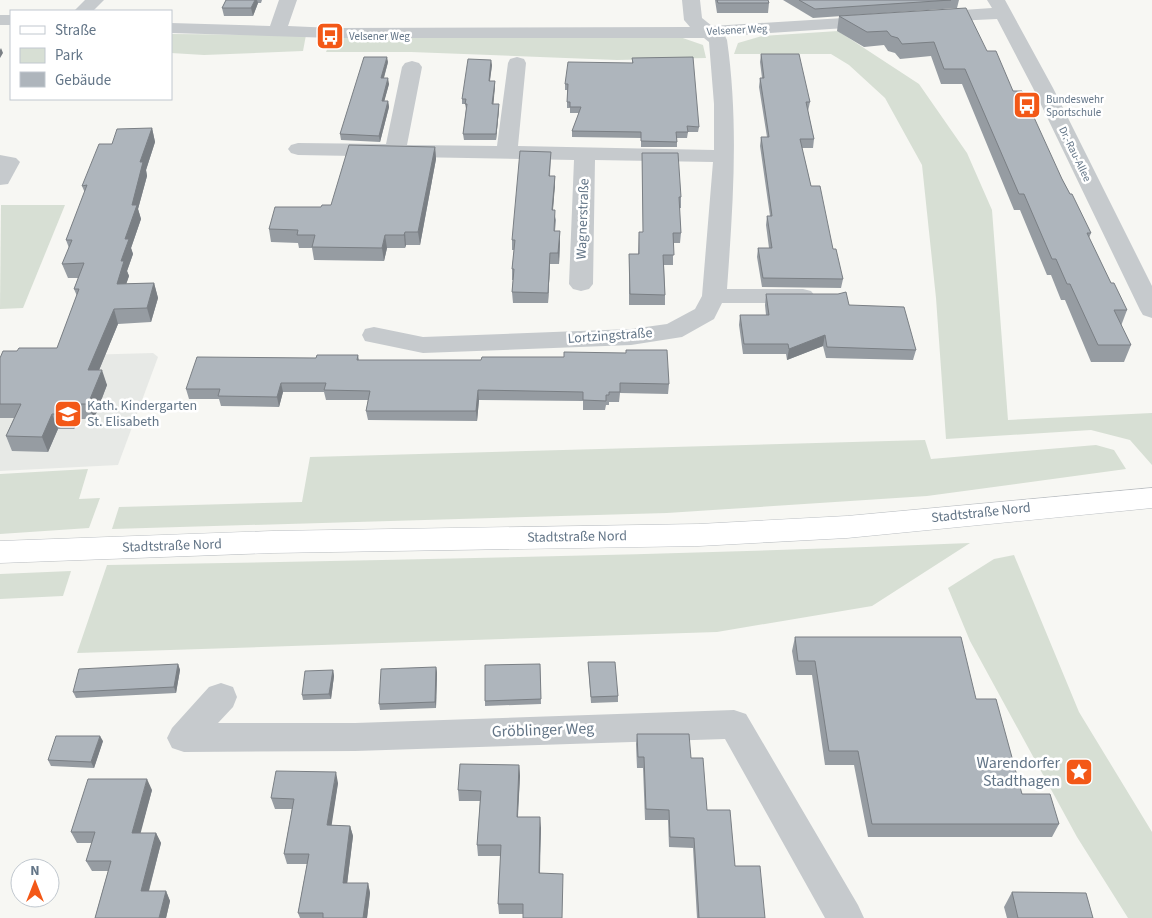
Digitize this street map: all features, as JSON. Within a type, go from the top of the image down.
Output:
[{"type":"main road","name":"Stadtstraße Nord","points":[[0,552],[281,542],[728,533],[848,526],[1152,498]]},
{"type":"street","points":[[85,10],[95,0]]},
{"type":"street","points":[[277,32],[288,0]]},
{"type":"street","name":"Lortzingstraße","points":[[374,335],[423,345],[631,337],[673,331],[705,314],[714,296],[725,156],[721,59],[718,40],[693,20],[691,0]]},
{"type":"street","points":[[913,19],[999,6]]},
{"type":"street","name":"Dr.-Rau-Allee","points":[[999,6],[1043,88],[1152,310]]},
{"type":"street","name":"Velsener Weg","points":[[172,28],[277,32],[709,32],[893,20]]},
{"type":"street","points":[[507,152],[517,63]]},
{"type":"street","points":[[395,151],[412,67]]},
{"type":"street","points":[[298,149],[725,156]]},
{"type":"street","name":"Wagnerstraße","points":[[581,284],[586,154]]},
{"type":"street","points":[[0,161],[9,162],[0,179]]},
{"type":"street","points":[[714,296],[827,296]]},
{"type":"street","name":"Gröblinger Weg","points":[[221,696],[184,738],[356,737],[734,724],[845,918]]},
{"type":"shaded area","name":"Kath. Kindergarten St. Elisabeth","points":[[153,353],[158,357],[118,465],[0,471],[0,362],[10,357]]},
{"type":"green space","points":[[838,31],[919,84],[967,153],[992,210],[1008,420],[1152,413],[1152,465],[1130,440],[1091,430],[946,439],[936,298],[922,165],[885,98],[849,65],[831,54],[734,54],[738,43],[762,36]]},
{"type":"green space","points":[[172,34],[306,35],[303,51],[204,55],[172,53]]},
{"type":"green space","points":[[677,36],[703,45],[706,58],[617,60],[411,52],[326,52],[332,37]]},
{"type":"green space","points":[[1,205],[65,205],[23,308],[0,309]]},
{"type":"green space","points":[[925,440],[931,459],[1096,445],[1114,450],[1126,469],[927,496],[667,513],[112,529],[119,507],[302,502],[310,457]]},
{"type":"green space","points":[[88,469],[79,499],[100,498],[89,528],[0,534],[0,474]]},
{"type":"green space","points":[[970,543],[872,606],[717,632],[77,653],[107,565],[647,554]]},
{"type":"green space","points":[[1014,555],[1079,712],[1152,832],[1152,918],[1128,918],[1077,837],[970,641],[948,588],[994,559]]},
{"type":"green space","points":[[71,571],[63,596],[0,599],[0,574]]},
{"type":"building","points":[[226,0],[255,0],[251,8],[222,8]]},
{"type":"building","points":[[717,0],[768,0],[769,3],[718,3]]},
{"type":"building","points":[[799,0],[951,0],[815,9]]},
{"type":"building","points":[[966,8],[987,51],[996,51],[1013,91],[1022,91],[1062,179],[1070,194],[1072,194],[1091,233],[1087,233],[1111,283],[1114,283],[1127,310],[1114,310],[1131,345],[1098,345],[1070,284],[1067,284],[1056,259],[1052,259],[1024,194],[1019,194],[965,69],[944,69],[934,42],[902,44],[898,38],[891,36],[887,31],[867,32],[839,16]]},
{"type":"building","points":[[761,54],[799,54],[810,102],[806,102],[814,139],[800,139],[811,186],[820,186],[833,249],[836,249],[843,279],[763,278],[758,248],[772,248],[767,216],[772,216],[761,137],[769,137],[760,78],[764,78]]},
{"type":"building","points":[[364,57],[387,57],[381,78],[388,78],[382,101],[388,101],[379,136],[340,134]]},
{"type":"building","points":[[693,57],[699,127],[687,126],[688,132],[676,132],[677,142],[641,141],[641,132],[572,131],[581,107],[570,107],[570,102],[567,102],[568,84],[565,84],[568,62],[633,63],[632,58]]},
{"type":"building","points":[[468,59],[491,60],[489,81],[495,81],[492,104],[499,104],[496,134],[463,134],[467,104],[465,104],[466,99],[462,99]]},
{"type":"building","points":[[152,128],[140,162],[143,162],[132,205],[137,205],[125,239],[129,239],[121,261],[124,261],[117,284],[154,283],[147,308],[114,309],[88,370],[102,370],[88,404],[73,404],[69,414],[52,414],[42,437],[6,436],[21,404],[0,404],[0,358],[3,351],[17,351],[19,348],[57,348],[79,289],[74,289],[84,263],[62,264],[72,240],[66,240],[87,185],[82,186],[99,144],[112,144],[117,129]]},
{"type":"building","points":[[349,145],[435,147],[418,232],[405,232],[404,235],[385,235],[382,248],[312,247],[315,235],[297,235],[298,230],[269,229],[275,207],[321,207],[322,205],[331,205]]},
{"type":"building","points":[[520,151],[551,152],[549,176],[555,176],[552,210],[555,210],[554,231],[560,231],[558,253],[550,253],[548,293],[512,292],[515,240],[512,240]]},
{"type":"building","points":[[642,153],[678,153],[681,233],[673,233],[674,255],[663,255],[665,295],[630,294],[629,254],[639,254],[639,232],[643,232]]},
{"type":"building","points":[[846,292],[849,305],[904,307],[916,350],[827,347],[825,335],[789,349],[788,344],[744,344],[740,315],[769,315],[766,294],[838,294]]},
{"type":"building","points":[[626,350],[667,350],[669,384],[620,383],[620,392],[609,392],[609,395],[606,395],[606,401],[583,400],[583,392],[478,390],[476,411],[366,411],[370,391],[324,390],[326,383],[281,383],[277,397],[218,396],[220,389],[186,389],[197,357],[316,358],[317,355],[358,355],[357,360],[481,360],[482,357],[564,357],[564,352],[626,353]]},
{"type":"building","points":[[795,637],[961,637],[976,699],[996,699],[1022,794],[1050,794],[1059,824],[872,824],[858,751],[829,751],[815,661],[798,661]]},
{"type":"building","points":[[588,662],[615,662],[618,696],[591,697]]},
{"type":"building","points":[[178,664],[174,687],[73,692],[79,669]]},
{"type":"building","points":[[540,664],[541,699],[485,701],[485,665]]},
{"type":"building","points":[[436,667],[435,702],[379,704],[381,669]]},
{"type":"building","points":[[333,670],[329,694],[302,695],[305,671]]},
{"type":"building","points":[[637,734],[689,734],[691,758],[703,758],[707,810],[730,810],[735,866],[760,866],[765,918],[699,918],[694,838],[670,837],[669,810],[646,809],[644,757],[638,757]]},
{"type":"building","points":[[56,736],[100,736],[91,762],[48,760]]},
{"type":"building","points":[[460,764],[519,765],[517,817],[540,817],[539,873],[563,874],[562,918],[523,918],[523,904],[498,904],[501,845],[477,845],[481,791],[458,790]]},
{"type":"building","points":[[276,771],[336,772],[327,825],[350,826],[343,883],[368,883],[363,918],[323,918],[323,913],[298,913],[309,854],[284,854],[294,799],[271,798]]},
{"type":"building","points":[[88,779],[147,779],[132,833],[156,833],[141,891],[166,891],[159,918],[95,918],[111,861],[86,861],[95,832],[71,832]]},
{"type":"building","points":[[1012,892],[1086,893],[1093,918],[1018,918]]},
{"type":"place","name":"Velsener Weg","points":[[330,36]]},
{"type":"place","name":"Bundeswehr Sportschule","points":[[1027,105]]},
{"type":"place","name":"Kath. Kindergarten St. Elisabeth","points":[[68,414]]},
{"type":"place","name":"Warendorfer Stadthagen","points":[[1079,772]]}]
